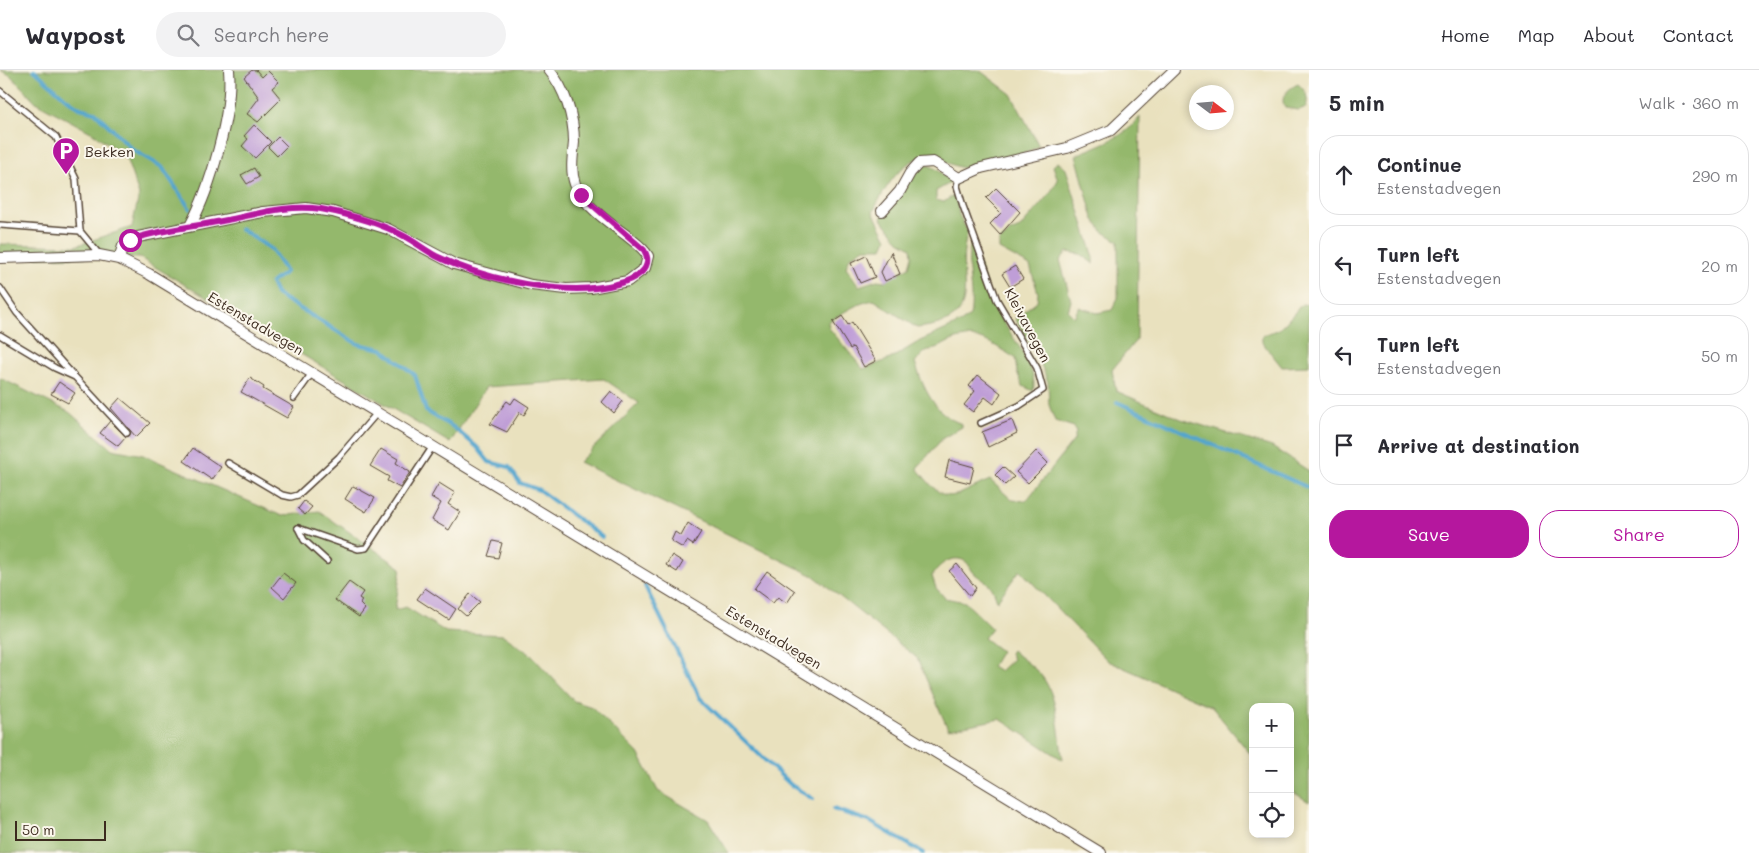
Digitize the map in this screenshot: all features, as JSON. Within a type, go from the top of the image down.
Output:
[{"type":"street","points":[[190,226],[203,199],[218,148],[228,96],[228,70]]},
{"type":"street","points":[[119,259],[123,246],[130,240],[190,226],[286,209],[320,209],[388,229],[454,264],[531,285],[578,289],[628,281],[645,268],[648,256],[636,242],[593,207],[575,184],[572,173],[574,131],[562,92],[549,70]]},
{"type":"street","points":[[882,211],[900,191],[910,173],[920,162],[933,162],[959,178],[981,168],[1067,148],[1111,130],[1174,70]]},
{"type":"street","name":"Estenstadvegen","points":[[0,258],[99,255],[119,259],[149,274],[1101,853]]},
{"type":"lane","points":[[0,91],[56,137],[76,179],[80,231],[99,255]]},
{"type":"lane","name":"Kleivavegen","points":[[959,178],[957,186],[963,206],[997,300],[1037,368],[1043,390],[1019,406],[981,423]]},
{"type":"lane","points":[[0,225],[80,231]]},
{"type":"lane","points":[[0,288],[18,313],[127,433]]},
{"type":"lane","points":[[0,335],[46,364],[75,377]]},
{"type":"lane","points":[[294,398],[312,373]]},
{"type":"lane","points":[[228,463],[282,495],[291,497],[298,495],[339,458],[378,412]]},
{"type":"lane","points":[[326,562],[304,540],[298,528],[358,550],[366,548],[433,446]]},
{"type":"green space","points":[[0,70],[979,70],[1011,94],[1039,146],[1005,160],[969,168],[959,167],[932,157],[922,157],[912,161],[889,184],[873,212],[887,239],[883,248],[864,248],[850,257],[846,267],[859,286],[877,280],[885,281],[909,267],[912,256],[911,248],[899,241],[881,218],[921,166],[930,166],[952,182],[936,191],[936,200],[944,202],[951,197],[956,198],[959,215],[968,232],[964,250],[964,295],[962,307],[954,316],[940,324],[917,328],[874,300],[855,306],[828,322],[829,328],[863,369],[890,359],[920,341],[960,323],[970,316],[969,259],[972,241],[993,303],[1032,372],[1033,391],[1023,386],[1017,372],[1015,358],[987,341],[969,337],[960,338],[936,349],[926,351],[915,362],[926,391],[944,414],[962,424],[962,427],[943,438],[917,468],[936,490],[943,494],[950,496],[957,494],[990,480],[1012,500],[1026,501],[1074,440],[1076,431],[1074,427],[1055,421],[1049,405],[1048,382],[1040,362],[1015,318],[1037,301],[1038,293],[1030,266],[999,249],[999,242],[1010,232],[1020,228],[1050,193],[1058,180],[1053,166],[1058,162],[1066,169],[1094,258],[1094,264],[1080,254],[1067,252],[1060,260],[1071,301],[1068,311],[1074,317],[1079,307],[1097,313],[1112,310],[1118,298],[1118,241],[1102,231],[1093,218],[1076,155],[1120,135],[1140,117],[1137,339],[1112,370],[1116,391],[1181,419],[1272,447],[1309,471],[1309,802],[1294,793],[1294,703],[1249,703],[1249,752],[1211,706],[1108,661],[1020,570],[997,601],[989,584],[974,573],[965,561],[960,559],[946,562],[935,572],[932,576],[936,588],[945,598],[965,602],[992,628],[984,638],[1001,651],[992,666],[1000,671],[1013,659],[1010,653],[1012,650],[1035,669],[1045,681],[1054,702],[1063,760],[1000,719],[948,729],[917,658],[814,576],[579,462],[639,403],[604,379],[486,387],[450,443],[140,258],[0,257],[0,244],[75,246],[132,227],[139,195],[125,155],[91,132],[37,103],[10,75]]},
{"type":"green space","points":[[1298,84],[1306,94],[1306,107],[1299,110],[1285,108],[1283,104],[1284,96],[1291,88]]},
{"type":"green space","points":[[1302,304],[1309,305],[1309,366],[1282,367],[1262,342],[1262,336],[1281,328]]},
{"type":"green space","points":[[0,378],[69,412],[112,449],[143,455],[282,516],[319,511],[401,568],[395,610],[406,607],[446,632],[503,635],[530,654],[574,701],[592,707],[638,753],[658,791],[708,820],[729,853],[0,853]]},
{"type":"building","points":[[252,70],[256,70],[262,77],[268,71],[279,82],[272,88],[281,99],[258,122],[247,114],[259,98],[244,77]]},
{"type":"building","points":[[254,125],[271,142],[255,158],[242,146],[248,139],[244,136]]},
{"type":"building","points":[[278,137],[287,146],[277,156],[268,147]]},
{"type":"building","points":[[254,168],[259,177],[247,184],[241,175]]},
{"type":"building","points":[[996,188],[1020,212],[1000,235],[990,224],[1001,213],[986,198]]},
{"type":"building","points":[[891,252],[900,274],[885,281],[881,272]]},
{"type":"building","points":[[866,256],[875,277],[860,283],[851,263]]},
{"type":"building","points":[[1015,266],[1023,279],[1010,287],[1002,274]]},
{"type":"building","points":[[842,316],[848,325],[852,322],[876,361],[864,367],[853,347],[850,349],[833,322]]},
{"type":"building","points":[[978,375],[1001,393],[994,404],[985,397],[973,412],[964,405],[975,391],[969,386]]},
{"type":"building","points":[[250,378],[264,387],[263,389],[294,407],[287,418],[241,392]]},
{"type":"building","points":[[59,382],[75,393],[68,403],[51,394]]},
{"type":"building","points":[[611,391],[623,401],[614,413],[602,402]]},
{"type":"building","points":[[120,398],[150,423],[136,437],[111,408]]},
{"type":"building","points":[[515,398],[529,407],[524,415],[520,412],[507,432],[490,424],[507,401],[511,404]]},
{"type":"building","points":[[1012,420],[1017,433],[988,447],[982,432]]},
{"type":"building","points":[[110,421],[126,437],[118,446],[100,433]]},
{"type":"building","points":[[193,448],[221,467],[212,480],[184,461]]},
{"type":"building","points":[[381,449],[398,459],[396,463],[410,472],[400,488],[387,481],[389,477],[370,466]]},
{"type":"building","points":[[1036,451],[1048,463],[1028,483],[1016,472]]},
{"type":"building","points":[[949,460],[974,467],[970,483],[945,477]]},
{"type":"building","points":[[1003,467],[1014,477],[1005,485],[995,475]]},
{"type":"building","points":[[439,483],[455,493],[448,504],[460,512],[449,530],[432,520],[441,503],[431,497]]},
{"type":"building","points":[[353,486],[375,498],[366,512],[345,499]]},
{"type":"building","points":[[304,501],[312,507],[305,515],[298,509]]},
{"type":"building","points":[[688,523],[701,532],[693,545],[687,541],[683,548],[671,541],[675,532],[681,536]]},
{"type":"building","points":[[493,541],[502,543],[498,558],[488,556]]},
{"type":"building","points":[[672,555],[683,562],[677,572],[666,565]]},
{"type":"building","points":[[957,564],[976,588],[970,596],[949,571]]},
{"type":"building","points":[[767,571],[795,591],[787,603],[778,597],[773,603],[754,589]]},
{"type":"building","points":[[283,573],[296,583],[284,598],[272,587]]},
{"type":"building","points":[[349,582],[363,592],[359,598],[362,600],[360,604],[365,609],[359,617],[335,600]]},
{"type":"building","points":[[425,588],[456,609],[449,620],[417,599]]},
{"type":"building","points":[[470,594],[480,602],[466,616],[458,609]]},
{"type":"waterway","points":[[34,70],[68,100],[80,108],[95,112],[133,150],[162,167],[190,209]]},
{"type":"waterway","points":[[241,229],[271,249],[286,272],[271,283],[276,294],[358,344],[382,349],[415,375],[426,411],[453,427],[477,447],[489,462],[509,467],[520,483],[539,490],[602,537]]},
{"type":"waterway","points":[[1117,402],[1309,488]]},
{"type":"waterway","points":[[645,586],[700,698],[791,785],[813,799]]},
{"type":"waterway","points":[[833,809],[869,821],[923,853]]},
{"type":"place","name":"Bekken","points":[[66,175]]},
{"type":"route","points":[[130,240],[263,212],[306,208],[334,212],[371,223],[403,235],[435,255],[454,264],[531,285],[566,289],[591,288],[628,281],[637,276],[648,262],[648,256],[644,250],[581,195]]}]
